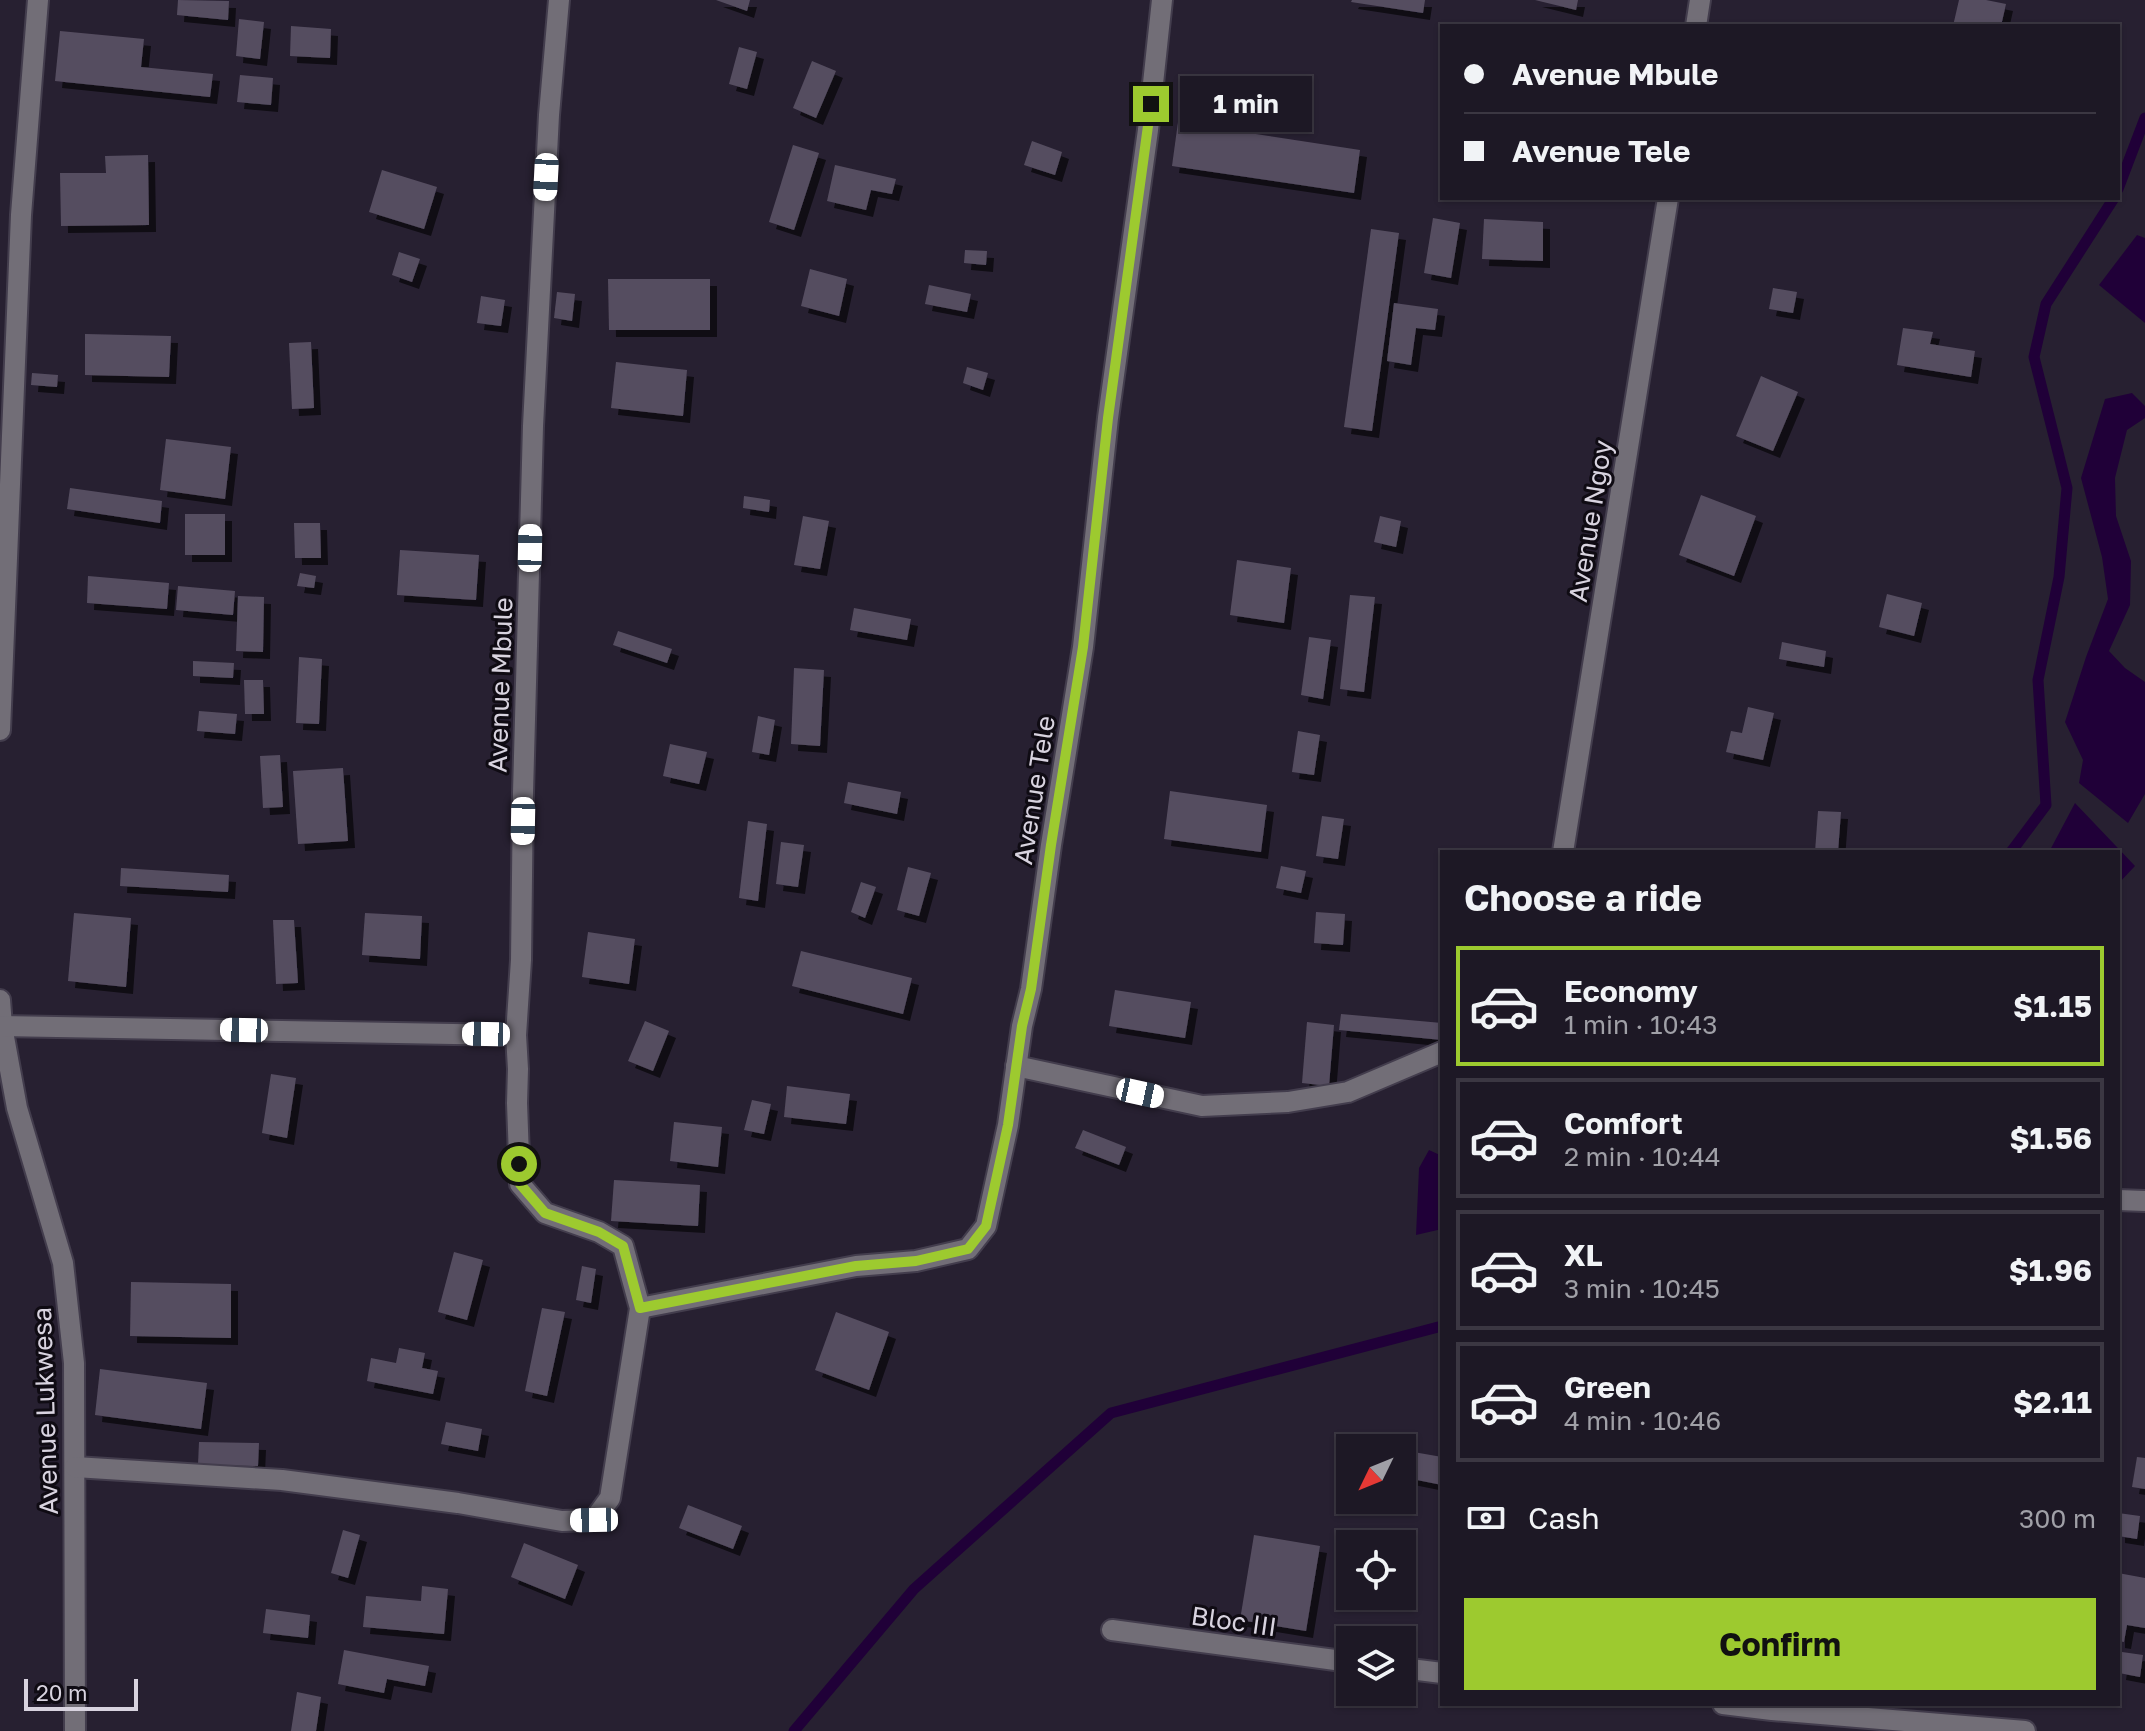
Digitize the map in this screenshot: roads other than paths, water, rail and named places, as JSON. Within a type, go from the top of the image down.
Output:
[{"type":"street","points":[[0,730],[21,215],[38,0]]},
{"type":"street","name":"Avenue Mbule","points":[[75,1467],[282,1480],[458,1503],[562,1521],[594,1520],[610,1498],[640,1308],[623,1246],[599,1232],[545,1213],[520,1184],[516,1035],[521,960],[533,426],[549,115],[559,0]]},
{"type":"street","name":"Avenue Tele","points":[[640,1308],[856,1266],[916,1261],[968,1249],[986,1226],[1008,1125],[1022,1026],[1031,989],[1083,647],[1108,418],[1148,130],[1162,0]]},
{"type":"street","points":[[1696,24],[1700,0]]},
{"type":"street","name":"Avenue Ngoy","points":[[1563,850],[1668,200]]},
{"type":"street","points":[[0,211],[21,215]]},
{"type":"street","name":"Avenue Lukwesa","points":[[0,1000],[1,1026],[17,1108],[63,1263],[74,1363],[75,1731]]},
{"type":"street","points":[[1,1026],[516,1035]]},
{"type":"street","points":[[1016,1066],[1202,1106],[1288,1102],[1348,1092],[1440,1053]]},
{"type":"street","points":[[2120,1200],[2145,1201]]},
{"type":"street","name":"Bloc III","points":[[1112,1630],[1336,1660]]},
{"type":"street","points":[[1416,1670],[1440,1673]]},
{"type":"street","points":[[1732,1706],[1771,1715],[2025,1731]]},
{"type":"waterway","points":[[2120,184],[2145,118]]},
{"type":"waterway","points":[[2012,850],[2046,805],[2038,680],[2059,577],[2067,488],[2034,357],[2046,304],[2113,200]]},
{"type":"waterway","points":[[794,1731],[914,1589],[1111,1413],[1440,1327]]}]
